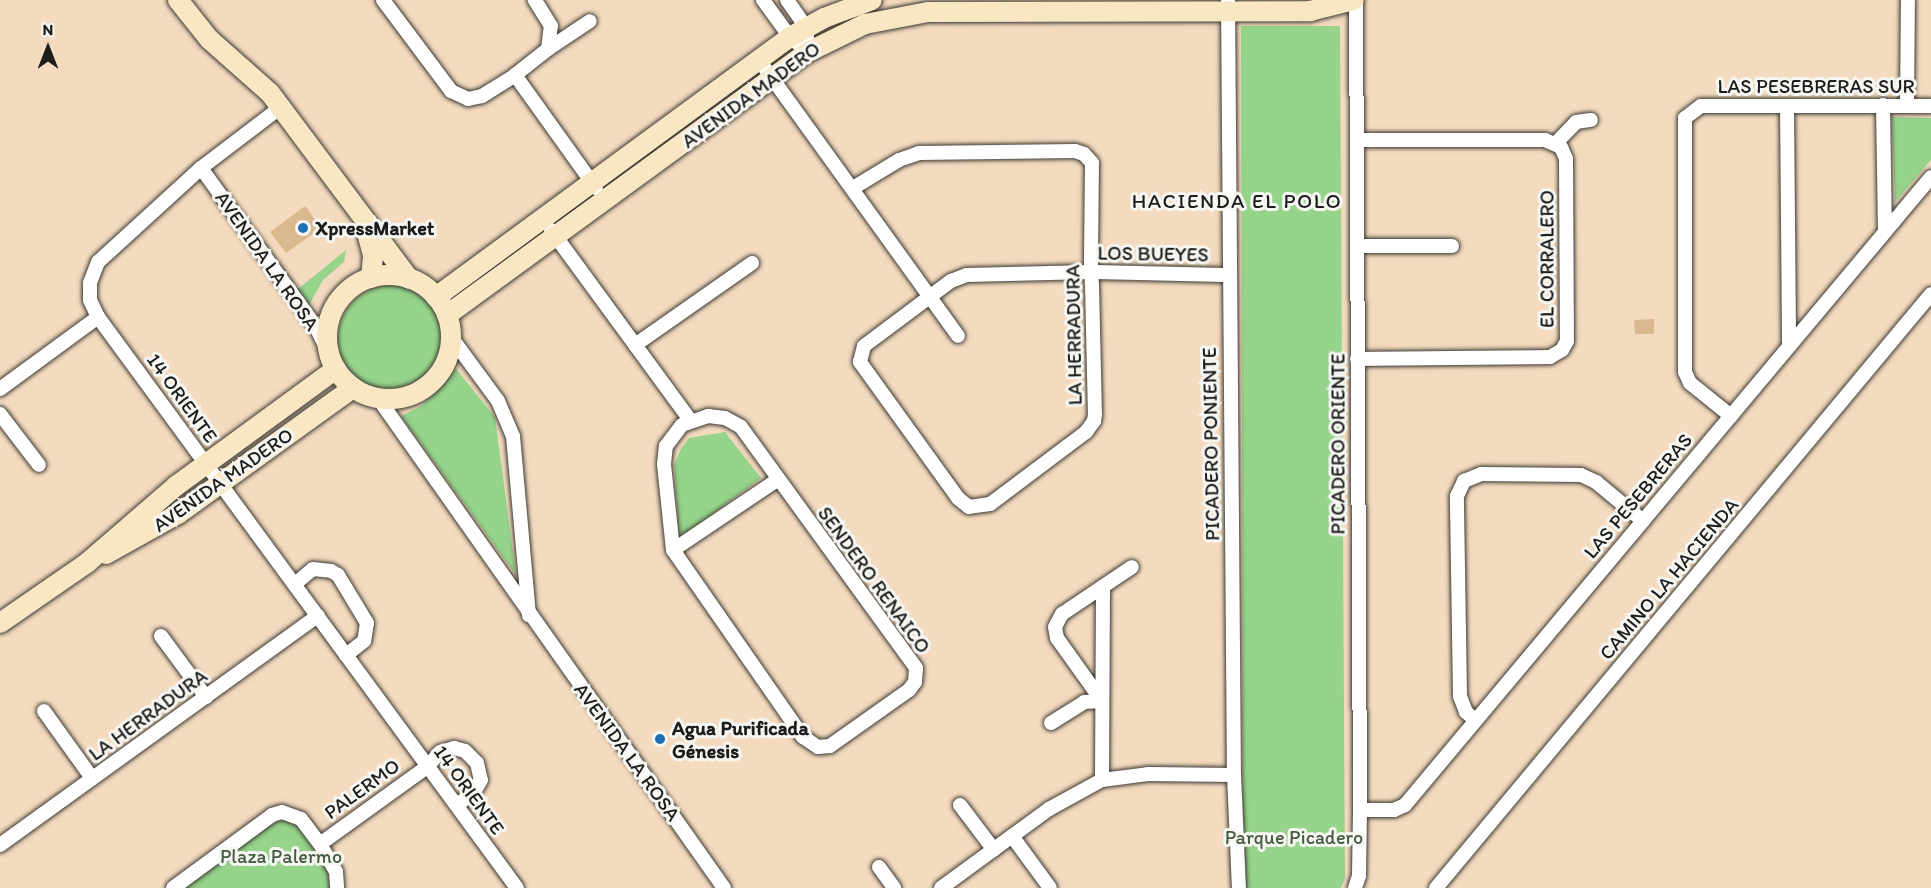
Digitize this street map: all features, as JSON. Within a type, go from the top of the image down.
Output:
[{"type":"street","points":[[177,0],[203,33],[257,80],[281,107],[409,279],[436,297],[447,315],[451,337],[445,364],[428,386],[403,397],[378,398],[353,387],[333,362],[327,328],[333,311],[349,290],[371,278],[409,279]]},
{"type":"street","points":[[383,0],[456,95],[475,98],[515,75],[548,49],[590,21]]},
{"type":"street","points":[[535,0],[551,26],[548,49]]},
{"type":"street","points":[[763,0],[798,32]]},
{"type":"street","points":[[787,0],[808,52]]},
{"type":"street","name":"AVENIDA MADERO","points":[[436,297],[798,32],[872,0]]},
{"type":"street","name":"AVENIDA MADERO","points":[[447,315],[808,52],[865,24],[906,14],[1093,6],[1228,5],[1310,11],[1355,0]]},
{"type":"street","name":"PICADERO ORIENTE","points":[[1355,0],[1360,810],[1359,876],[1355,888]]},
{"type":"street","points":[[1907,106],[1908,0]]},
{"type":"street","name":"PICADERO PONIENTE","points":[[1228,5],[1228,274],[1234,775],[1239,888]]},
{"type":"street","points":[[759,60],[958,336]]},
{"type":"street","points":[[515,75],[605,202]]},
{"type":"street","points":[[1883,105],[1885,232]]},
{"type":"street","name":"LAS PESEBRERAS SUR","points":[[1731,416],[1690,383],[1684,366],[1683,129],[1688,114],[1701,106],[1931,106]]},
{"type":"street","points":[[1787,106],[1789,345]]},
{"type":"street","name":"14 ORIENTE","points":[[281,107],[201,168],[98,262],[89,291],[98,317],[517,888]]},
{"type":"street","points":[[1357,140],[1545,140],[1556,143],[1576,122],[1591,120]]},
{"type":"street","name":"EL CORRALERO","points":[[1357,359],[1545,357],[1562,350],[1567,341],[1566,159],[1556,143]]},
{"type":"street","name":"LA HERRADURA","points":[[853,188],[899,160],[919,153],[1080,152],[1092,163],[1091,272],[1094,421],[1086,432],[986,507],[969,507],[958,498],[860,362]]},
{"type":"street","name":"AVENIDA LA ROSA","points":[[201,168],[316,327],[333,362]]},
{"type":"street","name":"LAS PESEBRERAS","points":[[1360,810],[1394,810],[1405,805],[1474,719],[1931,177]]},
{"type":"street","points":[[363,218],[373,255],[371,278]]},
{"type":"street","points":[[543,219],[690,420]]},
{"type":"street","points":[[1357,246],[1452,246]]},
{"type":"street","points":[[635,345],[752,263]]},
{"type":"street","name":"LOS BUEYES","points":[[860,362],[864,346],[951,281],[976,273],[1228,274]]},
{"type":"street","name":"CAMINO LA HACIENDA","points":[[1436,888],[1931,294]]},
{"type":"street","points":[[0,389],[98,317]]},
{"type":"street","points":[[451,337],[498,401],[513,436],[530,617]]},
{"type":"street","name":"AVENIDA MADERO","points":[[0,623],[87,563],[143,513],[333,362]]},
{"type":"street","name":"AVENIDA MADERO","points":[[87,563],[154,529],[221,484],[353,387]]},
{"type":"street","name":"AVENIDA LA ROSA","points":[[378,398],[530,617],[724,888]]},
{"type":"street","points":[[0,414],[39,465]]},
{"type":"street","name":"SENDERO RENAICO","points":[[716,416],[733,422],[916,668],[915,682],[909,690],[835,743],[818,747],[803,737],[673,550],[664,455],[670,438],[690,420],[716,416]]},
{"type":"street","points":[[1474,719],[1466,712],[1460,696],[1457,496],[1460,485],[1474,475],[1581,475],[1596,482],[1642,521]]},
{"type":"street","points":[[673,550],[777,480]]},
{"type":"street","points":[[1102,701],[1057,638],[1054,627],[1062,614],[1132,567]]},
{"type":"street","points":[[295,584],[313,569],[331,571],[338,576],[367,623],[364,641],[346,655]]},
{"type":"street","points":[[1102,780],[1103,587]]},
{"type":"street","name":"LA HERRADURA","points":[[0,845],[318,616]]},
{"type":"street","points":[[161,636],[206,697]]},
{"type":"street","points":[[1051,723],[1084,702],[1102,701]]},
{"type":"street","points":[[44,711],[92,778]]},
{"type":"street","points":[[428,766],[440,752],[454,748],[465,751],[477,764],[481,780],[473,794],[456,805]]},
{"type":"street","name":"PALERMO","points":[[320,844],[428,766]]},
{"type":"street","points":[[941,888],[1074,792],[1102,780],[1148,774],[1234,775]]},
{"type":"street","points":[[960,806],[994,850]]},
{"type":"street","name":"PALERMO","points":[[173,888],[277,813],[288,812],[301,819],[320,844],[336,872],[338,888]]},
{"type":"street","points":[[1012,836],[1050,888]]},
{"type":"street","points":[[879,867],[894,888]]},
{"type":"green space","name":"Parque Picadero","points":[[1241,26],[1340,26],[1345,878],[1341,888],[1246,888],[1243,878]]},
{"type":"green space","points":[[1892,117],[1931,118],[1931,160],[1895,202]]},
{"type":"green space","points":[[346,250],[344,262],[323,280],[309,305],[298,289]]},
{"type":"green space","points":[[392,285],[413,289],[430,301],[442,318],[446,339],[442,360],[430,377],[413,389],[392,393],[371,389],[354,377],[342,360],[338,339],[342,318],[354,301],[371,289]]},
{"type":"green space","points":[[456,369],[495,417],[516,575],[401,416],[421,406]]},
{"type":"green space","points":[[725,432],[761,478],[684,535],[679,531],[674,465],[689,438]]},
{"type":"green space","name":"Plaza Palermo","points":[[286,819],[296,824],[314,848],[328,870],[330,888],[185,888],[277,820]]},
{"type":"building","points":[[305,206],[321,228],[286,253],[270,232]]},
{"type":"building","points":[[1654,319],[1654,334],[1635,334],[1634,320]]},
{"type":"place","name":"XpressMarket","points":[[303,228]]},
{"type":"place","name":"Agua Purificada Génesis","points":[[660,739]]},
{"type":"district","name":"HACIENDA EL POLO","points":[[1237,201]]}]
